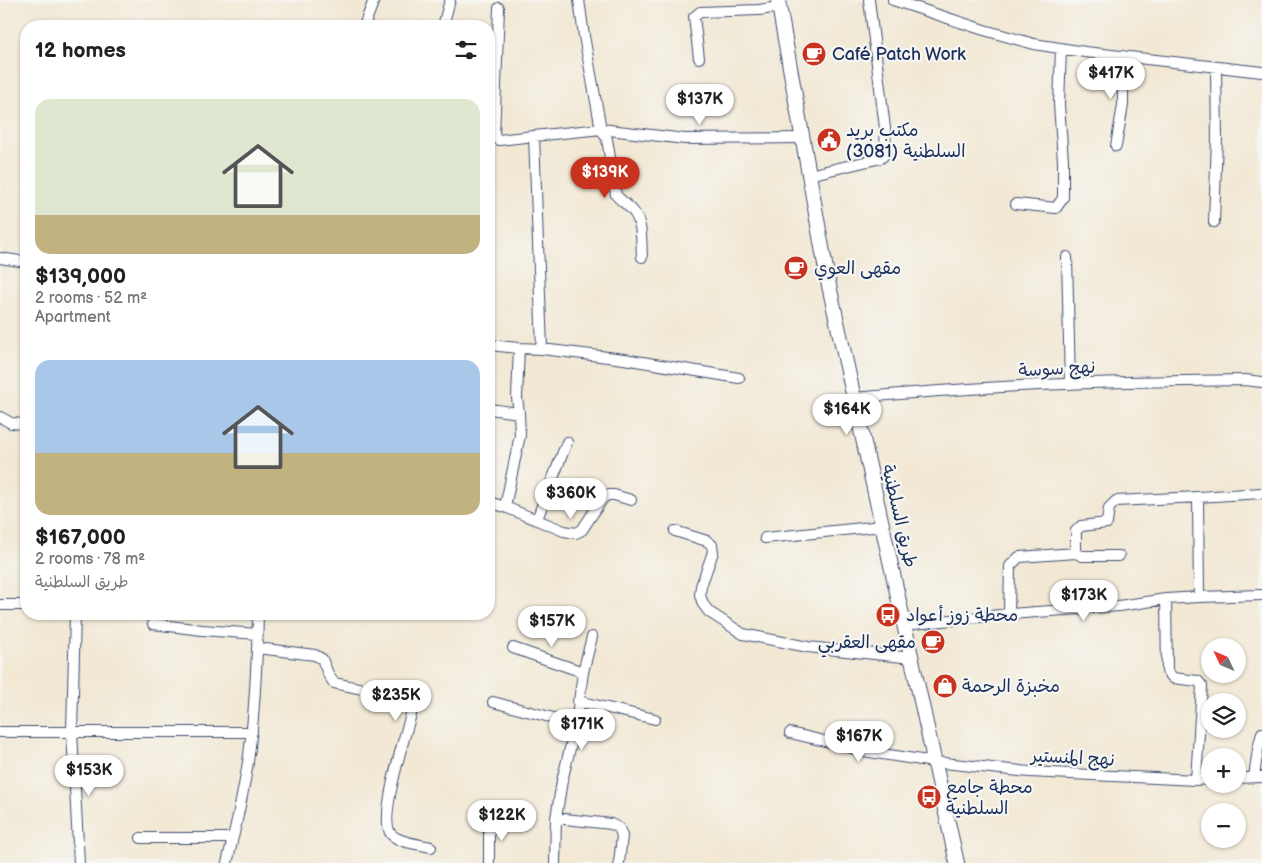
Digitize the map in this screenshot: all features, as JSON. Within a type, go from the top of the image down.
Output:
[{"type":"main road","name":"طريق السلطنية","points":[[779,3],[828,281],[956,863]]},
{"type":"street","points":[[366,20],[374,0]]},
{"type":"street","points":[[445,20],[450,0]]},
{"type":"street","points":[[579,0],[601,128],[607,139],[616,195],[633,211],[638,219],[642,257]]},
{"type":"street","points":[[809,175],[881,158],[886,154],[869,0]]},
{"type":"street","points":[[893,0],[984,30],[1034,44],[1085,52],[1262,72]]},
{"type":"street","points":[[699,58],[694,17],[700,12],[759,10],[779,3]]},
{"type":"street","points":[[495,110],[499,8]]},
{"type":"street","points":[[1016,204],[1056,208],[1063,198],[1064,161],[1058,104],[1061,49]]},
{"type":"street","points":[[1116,146],[1123,104],[1123,56]]},
{"type":"street","points":[[1214,222],[1217,138],[1216,68]]},
{"type":"street","points":[[495,138],[500,140],[601,128],[685,139],[802,138]]},
{"type":"street","points":[[534,136],[542,349]]},
{"type":"street","points":[[1067,257],[1070,384]]},
{"type":"street","points":[[0,258],[20,261]]},
{"type":"street","points":[[495,345],[624,360],[739,378]]},
{"type":"street","points":[[505,507],[520,435],[517,398],[519,348]]},
{"type":"street","name":"نهج سوسة","points":[[854,398],[932,391],[1070,384],[1245,380],[1262,382]]},
{"type":"street","points":[[495,410],[519,413]]},
{"type":"street","points":[[0,417],[12,423],[20,424]]},
{"type":"street","points":[[536,519],[567,442]]},
{"type":"street","points":[[1076,553],[1076,531],[1081,526],[1107,523],[1109,508],[1116,500],[1262,493]]},
{"type":"street","points":[[495,504],[564,531],[576,533],[582,530],[602,498],[614,495],[631,500]]},
{"type":"street","points":[[1198,497],[1199,596]]},
{"type":"street","points":[[765,538],[882,526]]},
{"type":"street","points":[[675,531],[707,541],[712,545],[713,552],[701,586],[700,595],[703,604],[709,612],[743,634],[808,647],[912,658]]},
{"type":"street","points":[[1009,614],[1010,566],[1019,557],[1076,553],[1082,556],[1119,556]]},
{"type":"street","points":[[904,625],[1009,614],[1120,606],[1199,596],[1262,595]]},
{"type":"street","points":[[1166,599],[1167,671],[1173,678],[1198,680],[1202,686],[1196,780]]},
{"type":"street","points":[[0,605],[20,605]]},
{"type":"street","points":[[75,620],[72,732],[79,863]]},
{"type":"street","points":[[227,863],[248,763],[252,732],[258,620]]},
{"type":"street","points":[[153,624],[258,634]]},
{"type":"street","points":[[555,863],[556,818],[562,781],[576,724],[583,672],[592,636]]},
{"type":"street","points":[[257,648],[315,654],[322,659],[334,683],[397,696],[409,702],[412,711],[390,793],[388,826],[389,832],[400,840],[431,847]]},
{"type":"street","points":[[513,648],[583,672]]},
{"type":"street","points":[[578,701],[655,719]]},
{"type":"street","points":[[493,702],[576,724]]},
{"type":"street","points":[[0,732],[252,732]]},
{"type":"street","name":"نهج المنستير","points":[[790,733],[833,742],[863,751],[934,762],[1030,772],[1201,780]]},
{"type":"street","points":[[1258,777],[1262,733]]},
{"type":"street","points":[[556,818],[611,824],[619,828],[622,836],[619,863]]},
{"type":"street","points":[[489,822],[489,863]]},
{"type":"street","points":[[141,838],[233,838]]},
{"type":"place","name":"Café Patch Work","points":[[814,54]]},
{"type":"place","name":"مكتب بريد السلطنية (3081)","points":[[829,140]]},
{"type":"place","name":"مقهى العوي","points":[[796,268]]},
{"type":"place","name":"محطة زوز أعواد","points":[[888,615]]},
{"type":"place","name":"مقهى العقربي","points":[[933,642]]},
{"type":"place","name":"مخبزة الرحمة","points":[[945,686]]},
{"type":"place","name":"محطة جامع السلطنية","points":[[929,797]]}]
